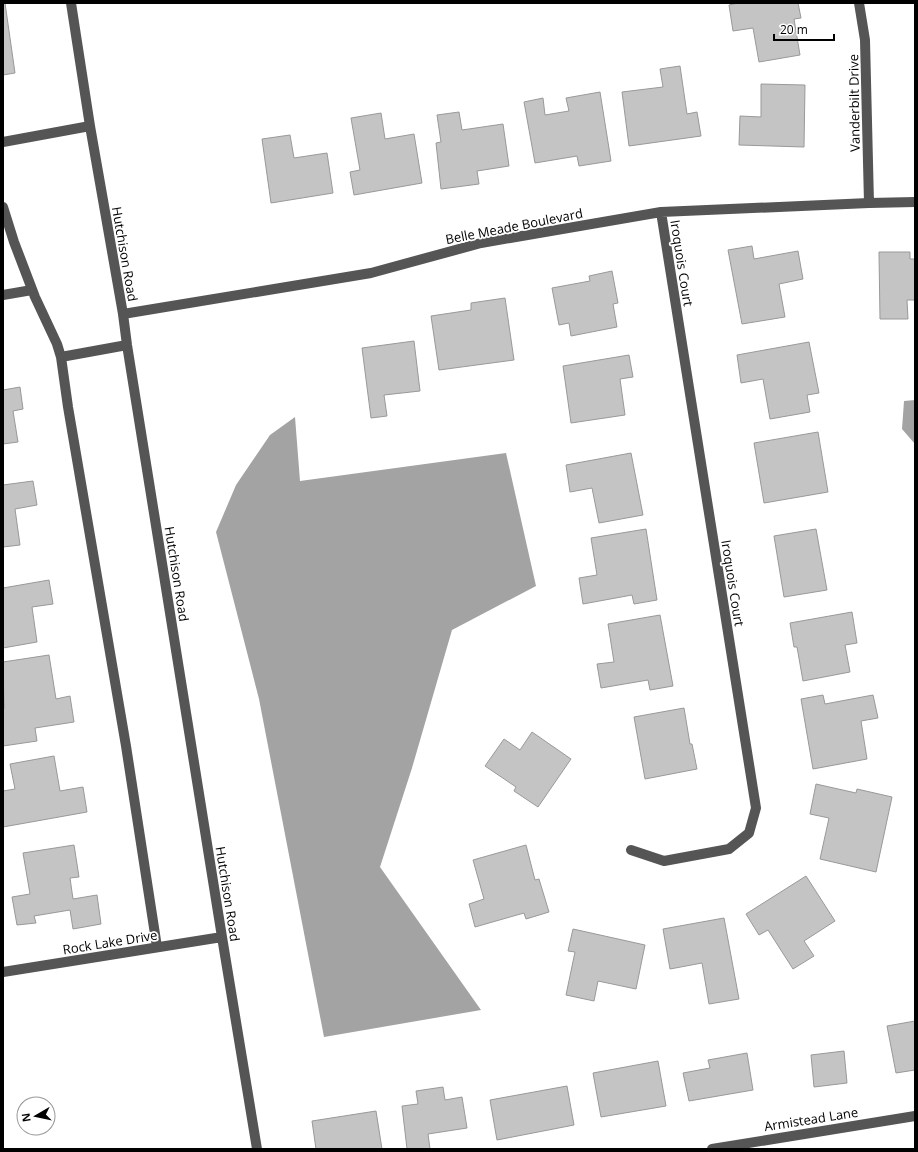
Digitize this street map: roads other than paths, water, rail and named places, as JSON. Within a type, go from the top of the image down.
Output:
[{"type":"street","name":"Hutchison Road","points":[[71,3],[90,126],[123,314],[126,345],[257,1149]]},
{"type":"street","name":"Vanderbilt Drive","points":[[859,3],[865,40],[869,203]]},
{"type":"street","points":[[3,142],[90,126]]},
{"type":"street","name":"Belle Meade Boulevard","points":[[123,314],[371,273],[481,243],[661,212],[915,202]]},
{"type":"street","points":[[3,207],[32,290],[57,344],[61,357],[69,415],[126,746],[157,947]]},
{"type":"street","name":"Iroquois Court","points":[[631,850],[664,861],[729,850],[748,833],[756,808],[661,212]]},
{"type":"street","points":[[3,295],[32,290]]},
{"type":"street","points":[[61,357],[126,345]]},
{"type":"street","name":"Rock Lake Drive","points":[[3,972],[222,937]]},
{"type":"street","name":"Armistead Lane","points":[[712,1149],[915,1116]]}]
